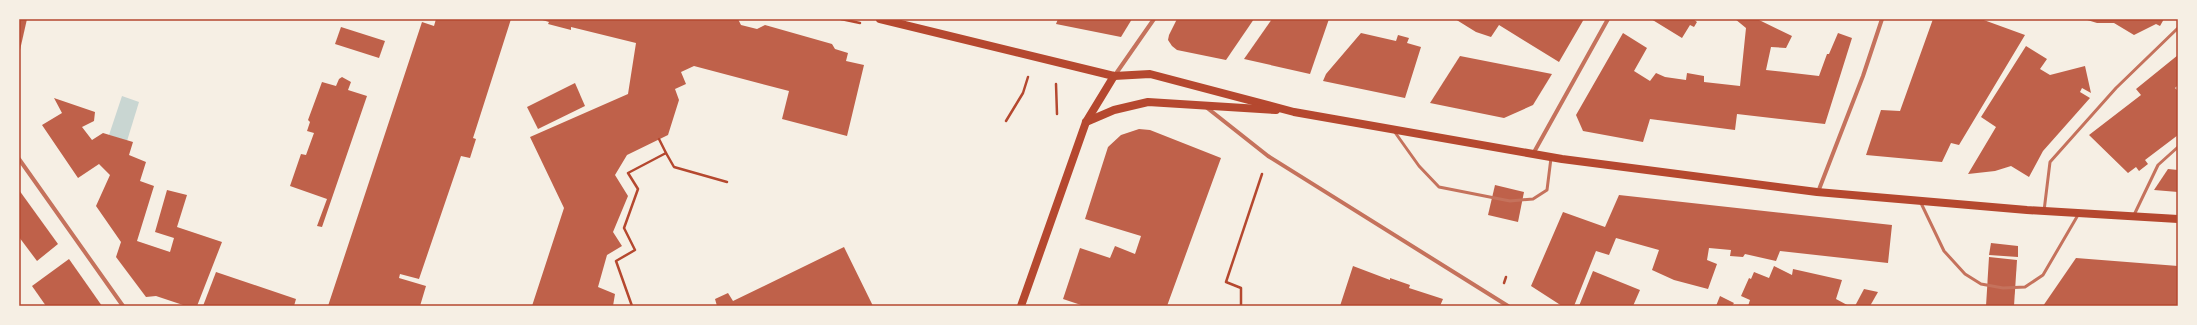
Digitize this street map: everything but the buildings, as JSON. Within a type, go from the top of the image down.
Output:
[{"type":"main road","points":[[880,19],[1114,76],[1150,74],[1294,112],[1394,131],[1551,157],[1817,192],[2044,211],[2178,219]]},
{"type":"main road","points":[[1021,306],[1086,122],[1114,76]]},
{"type":"main road","points":[[1086,122],[1137,104],[1148,102],[1294,112]]},
{"type":"street","points":[[1114,76],[1154,19]]},
{"type":"street","points":[[1533,154],[1608,19]]},
{"type":"street","points":[[1817,192],[1863,76],[1882,19]]},
{"type":"street","points":[[1204,106],[1268,156],[1508,306]]},
{"type":"street","points":[[19,159],[123,306]]},
{"type":"lane","points":[[2044,211],[2050,162],[2116,88],[2178,28]]},
{"type":"lane","points":[[1394,131],[1419,166],[1439,186],[1510,201],[1533,199],[1547,190],[1551,157]]},
{"type":"lane","points":[[2134,216],[2158,165],[2178,147]]},
{"type":"lane","points":[[1919,200],[1944,251],[1965,274],[1981,284],[2003,288],[2025,287],[2043,275],[2078,213]]},
{"type":"path","points":[[1006,121],[1023,93],[1029,71]]},
{"type":"path","points":[[660,139],[674,168],[727,182]]},
{"type":"path","points":[[632,306],[616,261],[635,250],[624,228],[638,189],[628,173],[666,153]]},
{"type":"path","points":[[1241,306],[1241,288],[1226,282],[1263,170]]},
{"type":"shaded area","points":[[122,96],[139,102],[127,141],[109,135]]}]
